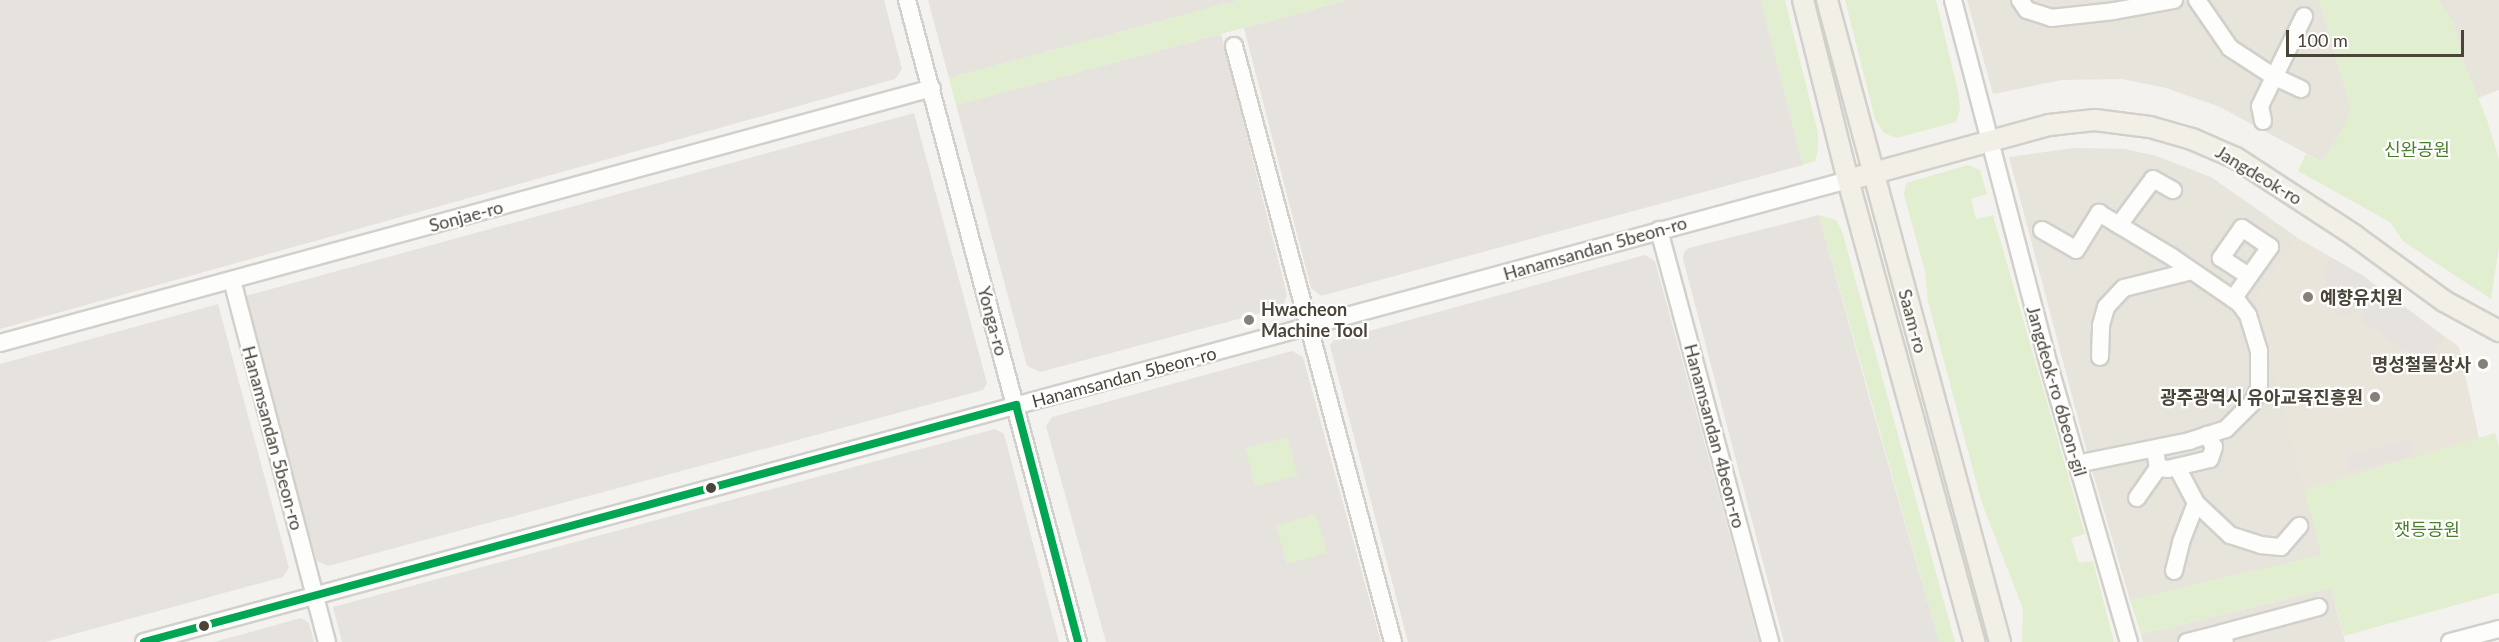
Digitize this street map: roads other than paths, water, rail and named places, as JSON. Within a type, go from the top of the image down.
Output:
[{"type":"main road","name":"Saam-ro","points":[[1803,0],[1848,180],[1974,642]]},
{"type":"main road","name":"Saam-ro","points":[[1827,0],[2000,642]]},
{"type":"main road","name":"Jangdeok-ro","points":[[1848,180],[2049,124],[2095,120],[2150,127],[2192,139],[2260,172],[2355,236],[2375,254],[2444,301],[2499,331]]},
{"type":"street","name":"Yonga-ro","points":[[908,0],[1078,642]]},
{"type":"street","name":"Jangdeok-ro 6beon-gil","points":[[1953,0],[2077,464],[2129,642]]},
{"type":"street","points":[[2020,0],[2027,10],[2051,18],[2114,11],[2174,0]]},
{"type":"street","points":[[2197,0],[2230,48],[2273,76],[2301,89]]},
{"type":"street","points":[[2263,121],[2260,106],[2304,16]]},
{"type":"street","points":[[1234,46],[1393,642]]},
{"type":"street","name":"Sonjae-ro","points":[[0,343],[932,88]]},
{"type":"street","points":[[2119,225],[2153,179],[2173,190]]},
{"type":"street","name":"Hanamsandan 5beon-ro","points":[[144,642],[1848,180]]},
{"type":"street","points":[[2042,230],[2076,250],[2099,213],[2119,225],[2233,299],[2248,315],[2256,334],[2261,362],[2259,389],[2252,403],[2238,420],[2226,429],[2154,448],[2077,464]]},
{"type":"street","name":"Hanamsandan 4beon-ro","points":[[1659,230],[1770,642]]},
{"type":"street","points":[[2100,357],[2100,325],[2106,308],[2124,288],[2192,271]]},
{"type":"street","points":[[2233,299],[2249,276]]},
{"type":"street","name":"Hanamsandan 5beon-ro","points":[[232,280],[315,596]]},
{"type":"street","points":[[2158,468],[2177,467],[2210,459],[2214,447],[2207,435]]},
{"type":"street","points":[[2137,498],[2158,468],[2154,448]]},
{"type":"street","points":[[2177,467],[2196,503],[2230,535],[2261,545],[2282,547],[2299,526]]},
{"type":"street","points":[[2174,571],[2181,542],[2196,503]]},
{"type":"street","points":[[315,596],[327,642]]},
{"type":"street","points":[[2187,642],[2223,638],[2319,607]]},
{"type":"street","points":[[2450,642],[2499,629]]},
{"type":"place","name":"예향유치원","points":[[2308,297]]},
{"type":"place","name":"Hwacheon Machine Tool","points":[[1249,320]]},
{"type":"place","name":"명성철물상사","points":[[2483,364]]},
{"type":"place","name":"광주광역시 유아교육진흥원","points":[[2375,397]]},
{"type":"park label","name":"신완공원","points":[[2417,149]]},
{"type":"park label","name":"잿등공원","points":[[2427,529]]}]
